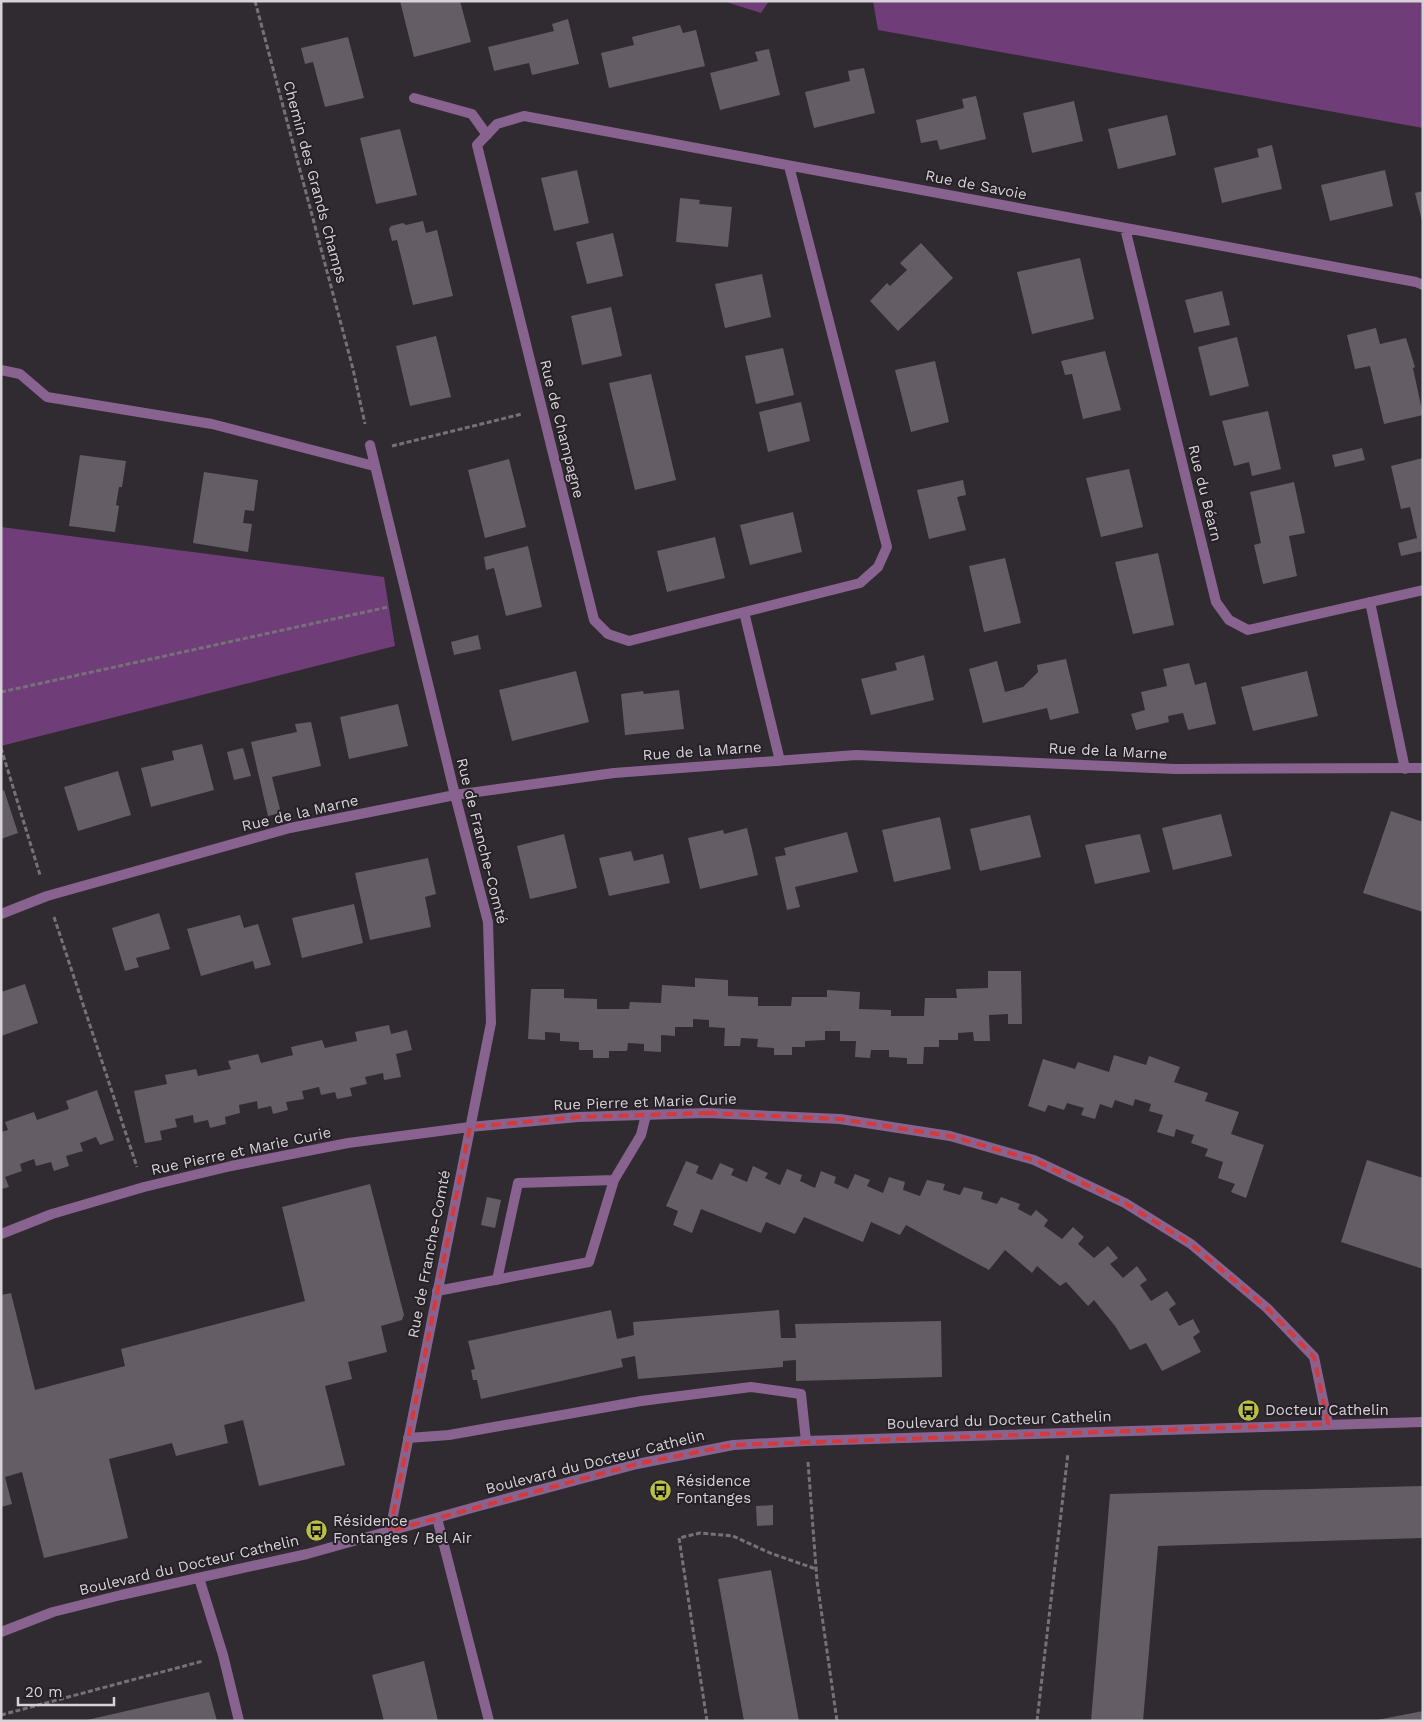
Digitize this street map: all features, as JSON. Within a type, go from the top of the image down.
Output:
[{"type":"street","points":[[414,98],[472,114],[487,135]]},
{"type":"street","name":"Rue de Savoie","points":[[487,135],[497,124],[524,116],[1416,282],[1423,285]]},
{"type":"street","name":"Rue de Champagne","points":[[487,135],[477,146],[594,620],[608,634],[628,641],[860,583],[878,567],[887,547],[789,166]]},
{"type":"street","name":"Rue du Béarn","points":[[1125,228],[1216,602],[1229,620],[1248,630],[1423,590]]},
{"type":"street","points":[[1,370],[20,374],[47,397],[212,424],[374,466]]},
{"type":"street","name":"Rue de Franche-Comté","points":[[370,448],[488,922],[491,971],[491,1023],[390,1531]]},
{"type":"street","points":[[1370,602],[1405,769]]},
{"type":"street","points":[[744,612],[780,761]]},
{"type":"street","name":"Rue de la Marne","points":[[1,914],[47,896],[290,828],[455,795],[614,773],[856,755],[1175,769],[1423,768]]},
{"type":"street","name":"Rue Pierre et Marie Curie","points":[[1,1234],[52,1214],[144,1187],[231,1166],[348,1143],[470,1127],[578,1117],[707,1113],[840,1119],[950,1136],[1034,1160],[1125,1202],[1191,1244],[1267,1308],[1314,1357],[1328,1424]]},
{"type":"street","points":[[437,1291],[589,1262],[614,1180],[642,1135],[646,1115]]},
{"type":"street","points":[[497,1280],[518,1183],[614,1180]]},
{"type":"street","points":[[408,1438],[449,1435],[641,1401],[751,1387],[801,1394],[806,1441]]},
{"type":"street","name":"Boulevard du Docteur Cathelin","points":[[1,1632],[53,1612],[307,1554],[548,1487],[662,1458],[733,1445],[806,1441],[1423,1422]]},
{"type":"street","points":[[437,1518],[489,1721]]},
{"type":"street","points":[[199,1578],[223,1655],[239,1721]]},
{"type":"path","name":"Chemin des Grands Champs","points":[[255,1],[353,369],[370,448]]},
{"type":"path","points":[[370,448],[542,410]]},
{"type":"path","points":[[1,692],[408,603]]},
{"type":"path","points":[[1,748],[47,896],[144,1187]]},
{"type":"path","points":[[1037,1721],[1071,1433]]},
{"type":"path","points":[[806,1441],[816,1569],[837,1721]]},
{"type":"path","points":[[707,1721],[679,1538],[700,1533],[733,1536],[770,1553],[816,1569]]},
{"type":"path","points":[[1,1715],[199,1662]]},
{"type":"highlighted area","points":[[707,1113],[840,1119],[950,1136],[1034,1160],[1125,1203],[1191,1244],[1267,1308],[1314,1357],[1328,1424],[733,1445],[637,1464],[390,1531],[470,1127],[578,1117]]},
{"type":"shaded area","points":[[723,1],[769,1],[761,13]]},
{"type":"shaded area","points":[[873,1],[1423,1],[1423,128],[878,30]]},
{"type":"shaded area","points":[[1,527],[384,577],[395,646],[1,746]]},
{"type":"building","points":[[400,1],[460,1],[471,42],[414,57]]},
{"type":"building","points":[[568,19],[579,64],[532,75],[529,63],[494,71],[488,47],[554,31],[552,24]]},
{"type":"building","points":[[680,25],[683,33],[696,30],[705,66],[609,88],[601,53],[634,45],[632,37]]},
{"type":"building","points":[[348,37],[364,98],[325,107],[313,62],[305,64],[301,48]]},
{"type":"building","points":[[769,49],[780,95],[720,110],[710,73],[758,61],[755,52]]},
{"type":"building","points":[[864,68],[875,113],[814,128],[805,92],[850,81],[848,71]]},
{"type":"building","points":[[976,96],[986,139],[940,150],[937,140],[921,143],[916,120],[964,108],[962,99]]},
{"type":"building","points":[[1074,101],[1083,141],[1032,153],[1023,113]]},
{"type":"building","points":[[1167,115],[1176,155],[1118,169],[1108,129]]},
{"type":"building","points":[[400,129],[417,195],[376,204],[360,138]]},
{"type":"building","points":[[1272,145],[1282,189],[1222,203],[1214,168],[1259,157],[1257,149]]},
{"type":"building","points":[[577,170],[589,223],[554,231],[541,178]]},
{"type":"building","points":[[1385,170],[1393,206],[1330,221],[1321,185]]},
{"type":"building","points":[[1423,191],[1423,221],[1422,221],[1415,193]]},
{"type":"building","points":[[680,198],[700,200],[699,204],[732,207],[728,247],[676,242]]},
{"type":"building","points":[[423,221],[426,233],[437,230],[453,296],[413,305],[397,240],[392,241],[389,229],[391,226],[403,223],[406,225]]},
{"type":"building","points":[[613,233],[623,276],[587,284],[576,242]]},
{"type":"building","points":[[921,243],[953,278],[898,331],[870,301],[887,283],[890,286],[907,270],[900,263]]},
{"type":"building","points":[[1080,258],[1094,319],[1032,334],[1017,272]]},
{"type":"building","points":[[762,274],[771,317],[725,328],[715,284]]},
{"type":"building","points":[[1222,291],[1230,325],[1194,333],[1185,300]]},
{"type":"building","points":[[611,307],[622,356],[582,365],[571,316]]},
{"type":"building","points":[[1376,328],[1380,344],[1406,338],[1415,367],[1413,368],[1423,415],[1384,424],[1370,366],[1355,369],[1347,335]]},
{"type":"building","points":[[436,336],[451,397],[410,406],[396,346]]},
{"type":"building","points":[[1237,337],[1249,386],[1210,396],[1198,347]]},
{"type":"building","points":[[783,348],[794,395],[756,404],[745,356]]},
{"type":"building","points":[[1105,351],[1121,410],[1083,419],[1072,374],[1065,375],[1061,361]]},
{"type":"building","points":[[935,361],[949,422],[911,432],[895,370]]},
{"type":"building","points":[[651,374],[676,480],[635,490],[609,383]]},
{"type":"building","points":[[801,402],[810,441],[768,452],[759,412]]},
{"type":"building","points":[[1268,411],[1281,469],[1252,476],[1249,462],[1234,466],[1222,421]]},
{"type":"building","points":[[1362,448],[1365,460],[1335,467],[1332,455]]},
{"type":"building","points":[[80,455],[126,461],[122,487],[119,487],[116,505],[119,506],[115,532],[69,526]]},
{"type":"building","points":[[1423,458],[1423,551],[1401,556],[1398,543],[1417,538],[1410,507],[1401,509],[1391,466]]},
{"type":"building","points":[[509,459],[526,527],[485,538],[468,470]]},
{"type":"building","points":[[1129,469],[1143,527],[1101,537],[1086,478]]},
{"type":"building","points":[[204,472],[258,480],[254,511],[245,510],[243,523],[252,524],[248,552],[193,543]]},
{"type":"building","points":[[963,480],[966,495],[957,497],[966,530],[929,539],[917,490]]},
{"type":"building","points":[[1294,482],[1305,533],[1289,536],[1297,576],[1263,584],[1254,545],[1261,543],[1250,492]]},
{"type":"building","points":[[793,512],[802,552],[750,565],[740,525]]},
{"type":"building","points":[[715,537],[725,578],[667,592],[657,551]]},
{"type":"building","points":[[528,546],[542,607],[506,616],[494,568],[486,570],[484,557]]},
{"type":"building","points":[[1158,553],[1174,625],[1133,634],[1115,562]]},
{"type":"building","points":[[1005,558],[1021,623],[984,632],[969,566]]},
{"type":"building","points":[[478,635],[481,649],[454,655],[451,642]]},
{"type":"building","points":[[924,655],[934,700],[871,715],[861,679],[897,670],[895,663]]},
{"type":"building","points":[[1066,659],[1079,713],[1050,720],[1047,708],[983,723],[969,669],[997,661],[1005,692],[1023,687],[1038,672],[1037,665]]},
{"type":"building","points":[[1189,663],[1195,685],[1206,682],[1216,724],[1188,730],[1183,713],[1168,716],[1169,722],[1136,730],[1131,714],[1145,710],[1141,692],[1167,686],[1163,669]]},
{"type":"building","points":[[576,671],[589,722],[512,741],[499,690]]},
{"type":"building","points":[[1307,671],[1318,716],[1253,731],[1241,687]]},
{"type":"building","points":[[679,690],[684,729],[625,735],[621,694],[643,691],[644,694]]},
{"type":"building","points":[[398,704],[408,746],[349,759],[340,717]]},
{"type":"building","points":[[311,722],[321,766],[272,777],[281,813],[268,816],[251,742],[297,732],[295,724]]},
{"type":"building","points":[[202,744],[214,790],[151,807],[141,768],[174,760],[172,751]]},
{"type":"building","points":[[243,748],[251,776],[234,780],[227,752]]},
{"type":"building","points":[[118,771],[131,815],[78,831],[64,787]]},
{"type":"building","points":[[4,790],[18,833],[1,839],[1,791]]},
{"type":"building","points":[[1391,811],[1423,822],[1423,912],[1363,893]]},
{"type":"building","points":[[1221,814],[1232,856],[1173,870],[1162,828]]},
{"type":"building","points":[[1030,815],[1041,857],[980,871],[970,829]]},
{"type":"building","points":[[940,817],[951,869],[894,882],[882,830]]},
{"type":"building","points":[[747,828],[758,875],[700,889],[688,838],[723,830],[724,834]]},
{"type":"building","points":[[847,832],[858,872],[795,887],[800,907],[787,910],[775,857],[786,855],[784,848]]},
{"type":"building","points":[[564,834],[577,888],[530,899],[517,846]]},
{"type":"building","points":[[1140,834],[1150,872],[1095,884],[1085,845]]},
{"type":"building","points":[[631,851],[634,861],[663,854],[670,883],[609,896],[599,858]]},
{"type":"building","points":[[428,858],[436,894],[425,897],[431,927],[370,940],[355,873]]},
{"type":"building","points":[[354,904],[363,943],[302,958],[292,918]]},
{"type":"building","points":[[159,913],[170,949],[136,958],[139,967],[125,971],[112,928]]},
{"type":"building","points":[[240,915],[244,928],[258,924],[271,965],[255,969],[253,961],[201,976],[187,929]]},
{"type":"building","points":[[988,971],[1021,971],[1022,1024],[1008,1024],[1008,1014],[989,1015],[990,1041],[974,1041],[973,1032],[958,1033],[958,1040],[939,1040],[939,1047],[924,1047],[923,1064],[907,1064],[907,1058],[889,1057],[889,1050],[871,1050],[870,1058],[855,1057],[856,1041],[840,1041],[840,1031],[825,1031],[825,1040],[805,1041],[805,1047],[792,1047],[792,1055],[774,1055],[774,1048],[757,1047],[758,1039],[741,1038],[740,1046],[724,1046],[725,1028],[709,1027],[709,1020],[693,1019],[693,1027],[675,1027],[675,1036],[661,1035],[661,1052],[644,1051],[644,1044],[628,1043],[627,1051],[609,1051],[609,1058],[593,1058],[593,1050],[579,1050],[579,1042],[560,1041],[560,1033],[545,1032],[545,1040],[528,1039],[531,989],[564,989],[564,998],[597,999],[597,1009],[629,1009],[630,1002],[661,1003],[662,985],[695,987],[695,978],[728,980],[728,996],[758,997],[758,1006],[791,1006],[792,997],[827,997],[827,990],[860,992],[859,1009],[891,1010],[891,1016],[924,1016],[925,998],[957,998],[956,989],[988,988]]},
{"type":"building","points":[[25,984],[38,1023],[1,1036],[1,992]]},
{"type":"building","points":[[389,1025],[391,1034],[407,1030],[412,1050],[396,1054],[401,1077],[384,1080],[383,1073],[365,1077],[367,1084],[350,1088],[352,1096],[337,1099],[335,1092],[321,1095],[319,1087],[302,1091],[304,1099],[286,1102],[288,1110],[273,1114],[271,1106],[258,1109],[257,1101],[239,1105],[240,1113],[225,1117],[226,1124],[210,1128],[208,1120],[194,1123],[193,1115],[175,1119],[177,1127],[160,1131],[162,1140],[145,1143],[134,1091],[167,1084],[165,1075],[196,1069],[198,1076],[231,1069],[228,1061],[258,1054],[261,1063],[293,1055],[291,1047],[322,1040],[325,1048],[357,1041],[355,1032]]},
{"type":"building","points":[[1114,1055],[1146,1065],[1149,1056],[1180,1067],[1174,1082],[1208,1093],[1205,1101],[1239,1112],[1231,1134],[1264,1145],[1246,1198],[1231,1192],[1235,1184],[1218,1178],[1223,1162],[1205,1156],[1208,1149],[1191,1143],[1194,1135],[1176,1129],[1174,1137],[1157,1132],[1163,1115],[1149,1111],[1151,1104],[1135,1099],[1133,1106],[1115,1100],[1112,1108],[1100,1104],[1095,1119],[1081,1115],[1084,1108],[1067,1103],[1064,1110],[1048,1105],[1045,1112],[1028,1106],[1043,1059],[1075,1069],[1078,1062],[1109,1072]]},
{"type":"building","points":[[97,1090],[114,1140],[100,1145],[96,1137],[80,1143],[83,1151],[66,1156],[69,1166],[54,1171],[51,1162],[36,1166],[34,1159],[20,1164],[22,1171],[5,1177],[9,1187],[1,1189],[1,1132],[8,1130],[5,1122],[34,1112],[37,1120],[69,1109],[66,1101]]},
{"type":"building","points":[[1367,1160],[1423,1178],[1423,1269],[1341,1242]]},
{"type":"building","points":[[686,1161],[699,1166],[696,1173],[712,1180],[720,1163],[734,1169],[731,1175],[747,1182],[753,1166],[768,1173],[765,1178],[780,1185],[787,1169],[802,1175],[800,1181],[815,1188],[821,1171],[836,1177],[834,1183],[848,1189],[855,1174],[870,1180],[867,1186],[883,1193],[889,1177],[905,1182],[903,1190],[920,1196],[927,1180],[945,1184],[943,1190],[960,1195],[964,1187],[983,1192],[981,1199],[997,1204],[1001,1197],[1020,1204],[1018,1209],[1031,1216],[1036,1210],[1048,1220],[1044,1226],[1062,1239],[1073,1227],[1084,1237],[1078,1244],[1094,1258],[1108,1246],[1118,1258],[1110,1264],[1123,1278],[1137,1266],[1147,1280],[1140,1285],[1151,1301],[1167,1291],[1176,1304],[1169,1309],[1179,1326],[1193,1319],[1200,1332],[1193,1337],[1201,1352],[1162,1371],[1146,1343],[1130,1350],[1115,1326],[1094,1300],[1088,1306],[1066,1282],[1060,1286],[1037,1266],[1032,1273],[1005,1250],[989,1270],[906,1225],[900,1235],[871,1222],[863,1242],[804,1217],[795,1234],[766,1222],[761,1233],[701,1209],[692,1233],[673,1225],[678,1211],[666,1206]]},
{"type":"building","points":[[370,1184],[404,1315],[402,1320],[381,1326],[387,1352],[348,1362],[352,1379],[325,1386],[345,1465],[259,1486],[243,1420],[224,1425],[228,1443],[176,1456],[172,1443],[109,1459],[128,1538],[44,1558],[22,1472],[5,1477],[12,1504],[1,1507],[1,1295],[11,1293],[35,1390],[125,1366],[121,1349],[305,1301],[282,1207]]},
{"type":"building","points":[[487,1197],[501,1200],[495,1228],[481,1225]]},
{"type":"building","points":[[611,1310],[617,1339],[634,1335],[633,1322],[779,1310],[781,1338],[796,1338],[795,1324],[941,1321],[942,1377],[796,1381],[796,1360],[783,1361],[783,1367],[638,1379],[635,1356],[621,1359],[623,1367],[481,1399],[477,1380],[473,1380],[471,1370],[475,1369],[468,1341]]},
{"type":"building","points":[[1423,1486],[1423,1538],[1158,1546],[1143,1721],[1091,1721],[1110,1494]]},
{"type":"building","points":[[773,1505],[773,1525],[757,1526],[756,1506]]},
{"type":"building","points":[[771,1570],[799,1721],[744,1721],[718,1579]]},
{"type":"building","points":[[424,1661],[438,1721],[384,1721],[372,1675]]},
{"type":"building","points":[[209,1692],[217,1721],[87,1721],[87,1720]]},
{"type":"building","points":[[1423,1711],[1423,1721],[1377,1721],[1377,1720]]},
{"type":"place","name":"Docteur Cathelin","points":[[1249,1410]]},
{"type":"place","name":"Résidence Fontanges","points":[[660,1490]]},
{"type":"place","name":"Résidence Fontanges / Bel Air","points":[[317,1530]]}]
